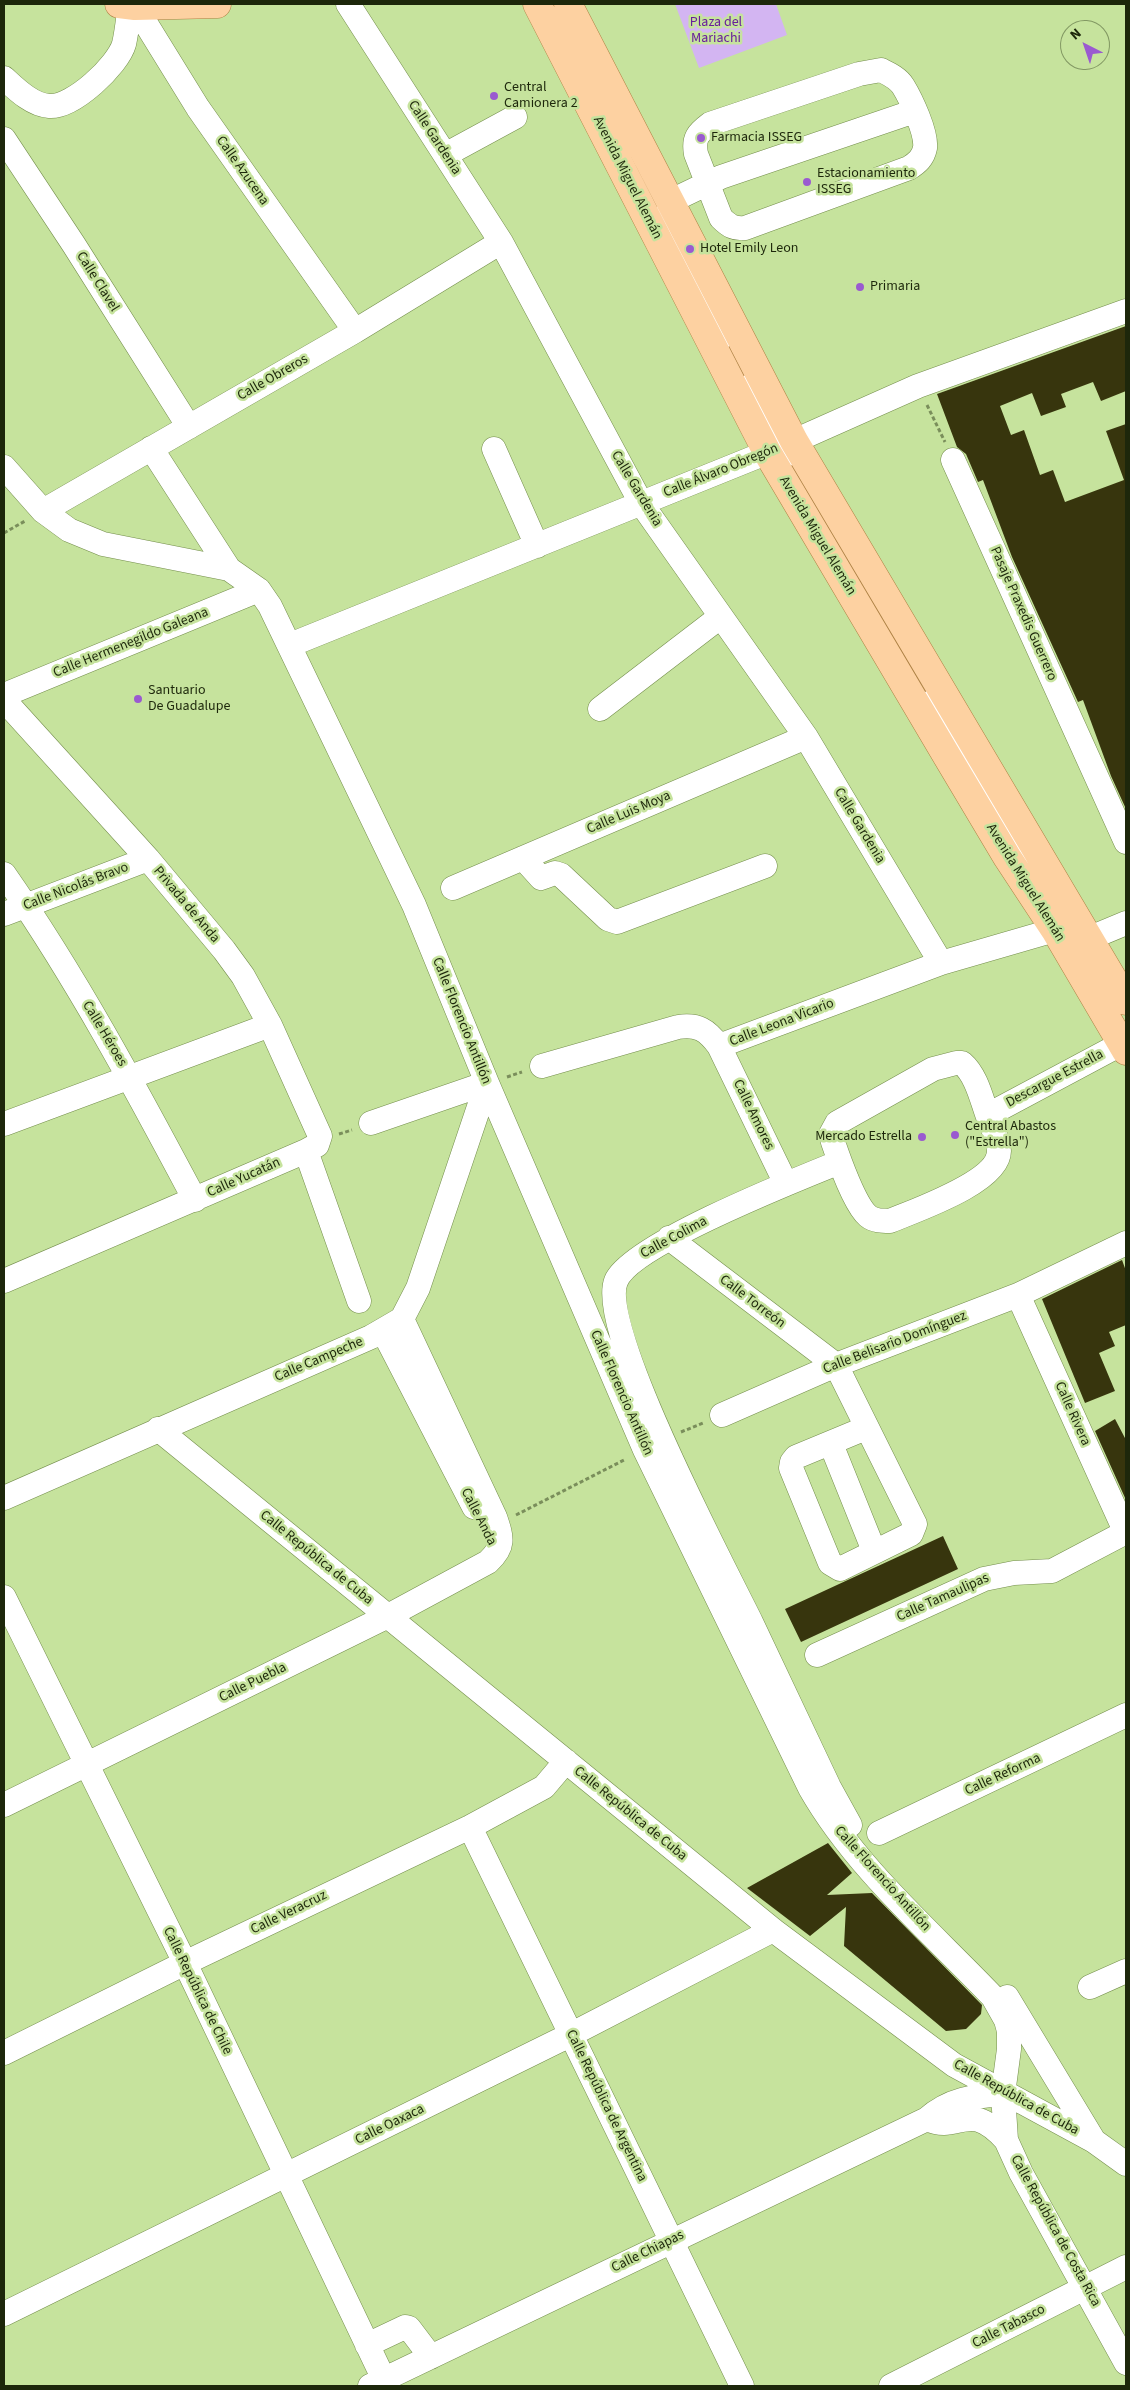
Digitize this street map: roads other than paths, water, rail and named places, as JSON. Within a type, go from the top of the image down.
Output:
[{"type":"main road","points":[[128,5],[217,4]]},
{"type":"main road","name":"Avenida Miguel Alemán","points":[[537,4],[782,446],[1073,929],[1126,1001]]},
{"type":"main road","name":"Avenida Miguel Alemán","points":[[568,4],[668,196],[782,446]]},
{"type":"main road","name":"Avenida Miguel Alemán","points":[[1073,929],[1125,1041]]},
{"type":"street","name":"Calle Gardenia","points":[[348,4],[501,242],[641,504],[806,737],[941,963]]},
{"type":"street","points":[[554,4],[755,401],[782,446]]},
{"type":"street","points":[[4,78],[38,103],[49,106],[67,103],[86,89],[116,58],[124,45],[128,5]]},
{"type":"street","name":"Calle Azucena","points":[[128,5],[198,108],[356,331]]},
{"type":"street","points":[[881,70],[892,76],[902,85],[915,111],[925,139],[925,149],[920,161],[908,168],[744,228],[736,229],[728,225],[722,218],[711,180],[694,143],[698,133],[710,124],[859,74],[881,70]]},
{"type":"street","points":[[668,196],[915,111]]},
{"type":"street","points":[[445,155],[515,117]]},
{"type":"street","name":"Calle Clavel","points":[[4,139],[189,427]]},
{"type":"street","name":"Calle Obreros","points":[[43,511],[356,331],[501,242]]},
{"type":"street","name":"Calle Álvaro Obregón","points":[[290,645],[782,446],[918,386],[1126,311]]},
{"type":"street","points":[[151,448],[229,569],[259,590]]},
{"type":"street","points":[[494,449],[537,546]]},
{"type":"street","name":"Pasaje Praxedis Guerrero","points":[[953,460],[1126,842]]},
{"type":"street","points":[[4,467],[43,511],[69,530],[104,544],[229,569]]},
{"type":"street","name":"Calle Florencio Antillón","points":[[259,590],[270,606],[290,645],[414,905],[487,1083],[810,1788],[826,1816],[857,1855],[993,1997],[1000,2008],[1006,2020],[1009,2041],[1003,2094]]},
{"type":"street","name":"Calle Hermenegildo Galeana","points":[[4,695],[259,590]]},
{"type":"street","points":[[600,709],[720,617]]},
{"type":"street","name":"Privada de Anda","points":[[4,700],[148,859],[224,950],[243,976],[270,1024],[318,1130],[313,1146]]},
{"type":"street","name":"Calle Luis Moya","points":[[453,888],[806,737]]},
{"type":"street","points":[[523,858],[537,876],[541,878],[555,873],[561,874],[608,919],[617,922],[765,866]]},
{"type":"street","name":"Calle Nicolás Bravo","points":[[4,914],[148,859]]},
{"type":"street","name":"Calle Héroes","points":[[4,874],[26,906],[129,1077],[195,1200]]},
{"type":"street","name":"Calle Leona Vicario","points":[[542,1066],[690,1025],[699,1026],[711,1034],[719,1046],[941,963],[1073,929],[1126,923]]},
{"type":"street","points":[[4,1124],[270,1024]]},
{"type":"street","name":"Descargue Estrella","points":[[988,1116],[1125,1041]]},
{"type":"street","name":"Calle Amores","points":[[719,1046],[786,1184]]},
{"type":"street","points":[[962,1063],[972,1074],[988,1116],[1000,1152],[997,1161],[990,1170],[974,1183],[890,1221],[869,1217],[861,1207],[840,1162],[831,1134],[837,1123],[916,1078],[946,1065],[962,1063]]},
{"type":"street","points":[[371,1123],[487,1083]]},
{"type":"street","points":[[393,1325],[418,1288],[487,1083]]},
{"type":"street","points":[[313,1146],[359,1300]]},
{"type":"street","name":"Calle Yucatán","points":[[5,1278],[195,1200],[313,1146]]},
{"type":"street","name":"Calle Colima","points":[[654,1445],[613,1298],[616,1282],[623,1269],[635,1259],[669,1238],[786,1184],[840,1162]]},
{"type":"street","name":"Calle Torreón","points":[[669,1238],[836,1365]]},
{"type":"street","name":"Calle Belisario Domínguez","points":[[722,1415],[836,1365],[1018,1295],[1126,1243]]},
{"type":"street","name":"Calle Rivera","points":[[1018,1295],[1126,1532]]},
{"type":"street","name":"Calle Campeche","points":[[4,1498],[393,1325]]},
{"type":"street","name":"Calle Anda","points":[[393,1325],[498,1525],[501,1536],[497,1554]]},
{"type":"street","name":"Calle Anda","points":[[393,1325],[497,1554]]},
{"type":"street","points":[[836,1365],[915,1524],[911,1534],[840,1569],[830,1563],[791,1468],[792,1462],[796,1457],[866,1428]]},
{"type":"street","name":"Calle República de Cuba","points":[[158,1429],[773,1930],[954,2065],[1003,2094],[1094,2141],[1126,2164]]},
{"type":"street","points":[[831,1444],[874,1551]]},
{"type":"street","name":"Calle Florencio Antillón","points":[[654,1445],[846,1819],[864,1844],[954,1937],[1012,2003],[1094,2141]]},
{"type":"street","name":"Calle Tamaulipas","points":[[817,1655],[984,1578],[1005,1574],[1052,1570],[1126,1532]]},
{"type":"street","name":"Calle Puebla","points":[[4,1805],[388,1616],[488,1562],[497,1554]]},
{"type":"street","name":"Calle República de Chile","points":[[4,1597],[185,1963],[367,2345],[380,2384]]},
{"type":"street","name":"Calle Reforma","points":[[879,1833],[1126,1715]]},
{"type":"street","name":"Calle Veracruz","points":[[4,2053],[185,1963],[470,1827],[544,1786],[566,1762]]},
{"type":"street","name":"Calle República de Argentina","points":[[470,1827],[742,2386]]},
{"type":"street","name":"Calle Oaxaca","points":[[4,2314],[572,2034],[773,1930]]},
{"type":"street","points":[[1090,1987],[1126,1971]]},
{"type":"street","name":"Calle Chiapas","points":[[380,2384],[431,2357],[927,2119],[936,2111],[958,2100],[1003,2094]]},
{"type":"street","name":"Calle República de Costa Rica","points":[[1003,2094],[1006,2140],[1021,2173],[1126,2363]]},
{"type":"street","name":"Calle Chiapas","points":[[927,2119],[942,2123],[963,2118],[978,2119],[995,2128],[1006,2140]]},
{"type":"street","name":"Calle Tabasco","points":[[891,2386],[1086,2289],[1126,2267]]},
{"type":"street","points":[[367,2345],[405,2327],[409,2328],[431,2357]]},
{"type":"place","name":"Central Camionera 2","points":[[494,96]]},
{"type":"place","name":"Farmacia ISSEG","points":[[701,138]]},
{"type":"place","name":"Estacionamiento ISSEG","points":[[807,182]]},
{"type":"place","name":"Hotel Emily Leon","points":[[690,249]]},
{"type":"place","name":"Primaria","points":[[860,287]]},
{"type":"place","name":"Santuario De Guadalupe","points":[[138,699]]},
{"type":"place","name":"Central Abastos (\"Estrella\")","points":[[955,1135]]},
{"type":"place","name":"Mercado Estrella","points":[[922,1137]]},
{"type":"park label","name":"Plaza del Mariachi","points":[[716,32]]}]
